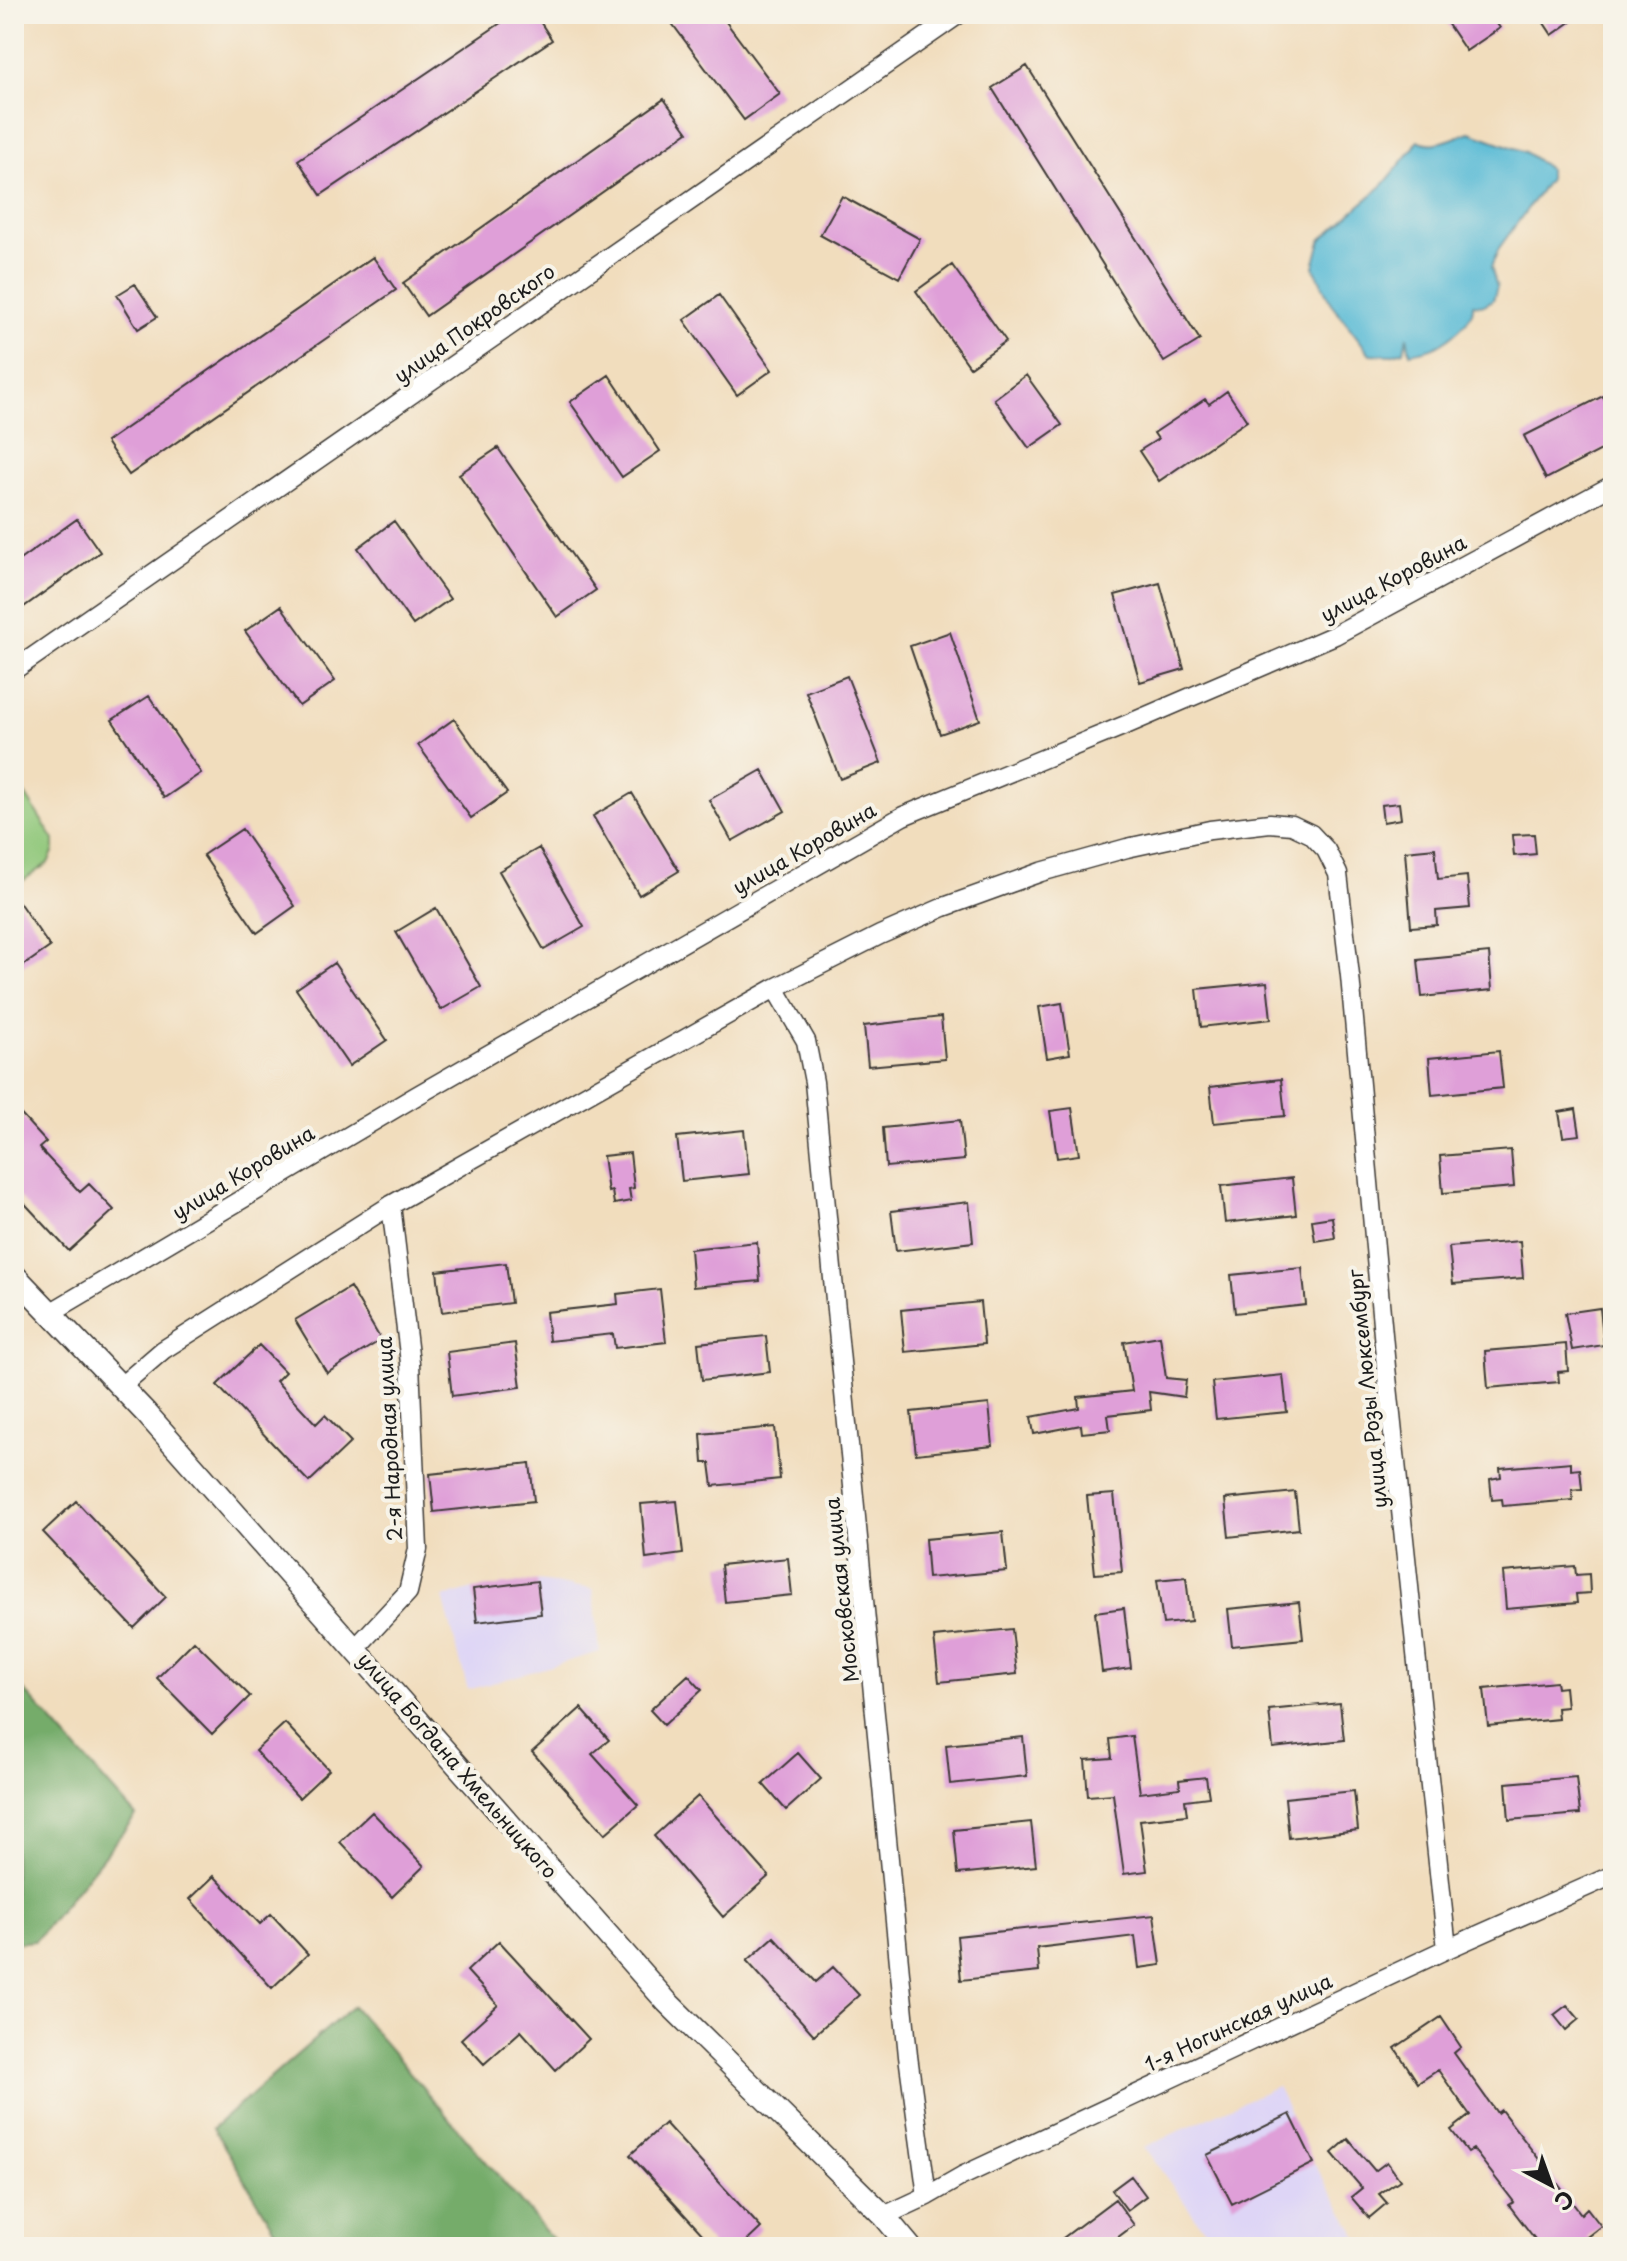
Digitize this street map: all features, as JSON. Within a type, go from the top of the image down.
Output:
[{"type":"street","name":"улица Покровского","points":[[14,670],[959,14]]},
{"type":"street","name":"улица Коровина","points":[[50,1313],[416,1096],[903,816],[1335,635],[1613,485]]},
{"type":"street","name":"улица Розы Люксембург","points":[[775,988],[880,935],[944,907],[1041,872],[1098,856],[1210,830],[1270,823],[1292,825],[1311,834],[1326,850],[1338,874],[1447,1949]]},
{"type":"street","points":[[120,1387],[163,1350],[391,1205],[775,988]]},
{"type":"street","name":"Московская улица","points":[[775,988],[806,1041],[814,1082],[908,2056],[927,2196]]},
{"type":"street","name":"2-я Народная улица","points":[[355,1649],[408,1592],[418,1549],[410,1363],[391,1205]]},
{"type":"street","name":"улица Богдана Хмельницкого","points":[[14,1275],[120,1387],[667,2002],[884,2216],[910,2247]]},
{"type":"street","name":"1-я Ногинская улица","points":[[884,2216],[962,2176],[1447,1949],[1613,1875]]},
{"type":"shaded area","points":[[537,1581],[593,1589],[600,1652],[468,1690],[443,1598],[473,1589]]},
{"type":"shaded area","points":[[1277,2086],[1314,2163],[1364,2247],[1217,2247],[1144,2147]]},
{"type":"green space","points":[[14,789],[25,794],[54,840],[54,850],[48,863],[14,887]]},
{"type":"green space","points":[[14,1679],[136,1816],[35,1941],[14,1943]]},
{"type":"green space","points":[[353,2006],[559,2247],[283,2247],[213,2128]]},
{"type":"water","points":[[1470,132],[1525,152],[1549,169],[1549,179],[1499,248],[1491,267],[1497,287],[1493,300],[1484,305],[1473,304],[1470,316],[1460,328],[1433,347],[1410,353],[1407,336],[1404,351],[1390,355],[1370,354],[1330,302],[1314,267],[1321,240],[1384,184],[1418,140],[1437,143]]},
{"type":"building","points":[[514,14],[535,14],[552,40],[321,195],[298,160]]},
{"type":"building","points":[[665,14],[720,14],[780,94],[744,120]]},
{"type":"building","points":[[1441,14],[1490,14],[1500,28],[1466,51]]},
{"type":"building","points":[[1538,14],[1582,14],[1552,35]]},
{"type":"building","points":[[1027,66],[1200,340],[1164,362],[992,88]]},
{"type":"building","points":[[664,99],[688,132],[426,316],[403,283]]},
{"type":"building","points":[[842,196],[920,239],[899,278],[820,235]]},
{"type":"building","points":[[373,257],[396,290],[129,475],[106,442]]},
{"type":"building","points":[[952,265],[1006,341],[970,367],[916,291]]},
{"type":"building","points":[[135,284],[157,317],[138,329],[117,295]]},
{"type":"building","points":[[719,295],[772,370],[737,395],[684,320]]},
{"type":"building","points":[[609,375],[660,451],[622,477],[570,402]]},
{"type":"building","points":[[1026,375],[1062,425],[1029,448],[994,399]]},
{"type":"building","points":[[1227,391],[1247,421],[1159,481],[1139,451],[1158,439],[1154,433],[1205,399],[1209,404]]},
{"type":"building","points":[[1603,396],[1613,415],[1613,444],[1546,479],[1524,436]]},
{"type":"building","points":[[498,448],[596,590],[557,617],[459,474]]},
{"type":"building","points":[[77,519],[100,552],[14,614],[14,564]]},
{"type":"building","points":[[394,521],[450,599],[413,625],[358,548]]},
{"type":"building","points":[[1160,583],[1184,669],[1140,682],[1115,595]]},
{"type":"building","points":[[281,606],[335,681],[299,706],[245,631]]},
{"type":"building","points":[[950,632],[980,720],[940,734],[910,646]]},
{"type":"building","points":[[847,676],[881,763],[840,779],[806,692]]},
{"type":"building","points":[[149,696],[201,773],[164,798],[112,720]]},
{"type":"building","points":[[454,719],[507,793],[471,818],[418,745]]},
{"type":"building","points":[[762,770],[785,811],[732,841],[709,800]]},
{"type":"building","points":[[632,793],[679,871],[639,895],[593,816]]},
{"type":"building","points":[[1399,803],[1401,819],[1383,822],[1381,805]]},
{"type":"building","points":[[242,829],[295,906],[257,933],[203,855]]},
{"type":"building","points":[[1534,834],[1536,854],[1514,856],[1512,835]]},
{"type":"building","points":[[539,848],[584,927],[544,950],[499,871]]},
{"type":"building","points":[[1435,848],[1438,879],[1467,876],[1470,908],[1436,911],[1437,925],[1411,927],[1405,851]]},
{"type":"building","points":[[14,895],[50,947],[14,972]]},
{"type":"building","points":[[436,908],[481,987],[441,1010],[396,932]]},
{"type":"building","points":[[1489,953],[1492,990],[1422,997],[1418,960]]},
{"type":"building","points":[[334,963],[387,1040],[349,1066],[296,989]]},
{"type":"building","points":[[1267,982],[1271,1019],[1201,1027],[1197,989]]},
{"type":"building","points":[[1062,1003],[1070,1054],[1047,1058],[1039,1007]]},
{"type":"building","points":[[941,1017],[945,1059],[868,1066],[864,1026]]},
{"type":"building","points":[[1499,1051],[1503,1088],[1432,1095],[1429,1058]]},
{"type":"building","points":[[1281,1079],[1285,1116],[1214,1123],[1210,1087]]},
{"type":"building","points":[[14,1107],[46,1142],[39,1148],[80,1192],[89,1184],[114,1210],[69,1251],[14,1192]]},
{"type":"building","points":[[1072,1108],[1079,1155],[1057,1158],[1050,1111]]},
{"type":"building","points":[[1576,1109],[1580,1135],[1563,1137],[1559,1112]]},
{"type":"building","points":[[960,1120],[964,1160],[886,1167],[883,1128]]},
{"type":"building","points":[[744,1130],[749,1174],[682,1181],[677,1137]]},
{"type":"building","points":[[1511,1150],[1514,1187],[1443,1193],[1440,1156]]},
{"type":"building","points":[[630,1153],[634,1188],[629,1189],[631,1201],[614,1204],[612,1191],[608,1192],[603,1156]]},
{"type":"building","points":[[1292,1178],[1296,1215],[1225,1223],[1221,1186]]},
{"type":"building","points":[[969,1202],[973,1242],[896,1251],[891,1211]]},
{"type":"building","points":[[1332,1217],[1335,1238],[1315,1241],[1312,1220]]},
{"type":"building","points":[[1520,1241],[1523,1278],[1453,1284],[1449,1247]]},
{"type":"building","points":[[757,1242],[760,1281],[693,1287],[690,1249]]},
{"type":"building","points":[[506,1263],[511,1303],[442,1312],[437,1271]]},
{"type":"building","points":[[1302,1268],[1306,1305],[1235,1313],[1231,1275]]},
{"type":"building","points":[[350,1287],[381,1340],[327,1373],[295,1320]]},
{"type":"building","points":[[660,1289],[666,1342],[615,1348],[613,1334],[549,1341],[546,1312],[618,1304],[617,1294]]},
{"type":"building","points":[[980,1302],[984,1344],[905,1352],[901,1310]]},
{"type":"building","points":[[1600,1308],[1604,1345],[1572,1350],[1565,1313]]},
{"type":"building","points":[[766,1336],[770,1372],[702,1380],[698,1343]]},
{"type":"building","points":[[1160,1336],[1166,1378],[1186,1380],[1184,1397],[1149,1392],[1151,1410],[1108,1415],[1110,1430],[1082,1433],[1081,1425],[1034,1434],[1031,1417],[1079,1408],[1078,1397],[1132,1391],[1124,1342]]},
{"type":"building","points":[[515,1343],[521,1387],[452,1396],[447,1352]]},
{"type":"building","points":[[1566,1344],[1568,1371],[1558,1372],[1559,1382],[1488,1388],[1485,1351]]},
{"type":"building","points":[[259,1345],[285,1372],[276,1381],[316,1424],[325,1415],[351,1442],[309,1482],[217,1385]]},
{"type":"building","points":[[1283,1375],[1287,1412],[1216,1419],[1212,1382]]},
{"type":"building","points":[[989,1404],[993,1446],[916,1454],[911,1412]]},
{"type":"building","points":[[775,1427],[780,1479],[713,1486],[710,1463],[703,1463],[701,1434]]},
{"type":"building","points":[[1571,1462],[1571,1470],[1580,1469],[1582,1489],[1572,1490],[1573,1500],[1503,1506],[1502,1499],[1492,1500],[1490,1479],[1501,1477],[1500,1468]]},
{"type":"building","points":[[530,1463],[534,1501],[434,1512],[430,1474]]},
{"type":"building","points":[[1295,1492],[1299,1529],[1229,1537],[1225,1499]]},
{"type":"building","points":[[1114,1494],[1122,1572],[1095,1574],[1087,1496]]},
{"type":"building","points":[[76,1501],[166,1597],[134,1628],[43,1532]]},
{"type":"building","points":[[677,1501],[683,1554],[646,1559],[641,1504]]},
{"type":"building","points":[[1003,1532],[1007,1571],[928,1578],[925,1539]]},
{"type":"building","points":[[788,1558],[792,1595],[725,1602],[721,1565]]},
{"type":"building","points":[[1575,1566],[1576,1575],[1589,1574],[1590,1593],[1576,1594],[1577,1603],[1506,1609],[1503,1572]]},
{"type":"building","points":[[1186,1577],[1191,1621],[1163,1624],[1157,1580]]},
{"type":"building","points":[[537,1581],[541,1614],[477,1622],[473,1589]]},
{"type":"building","points":[[1299,1602],[1303,1639],[1232,1646],[1228,1609]]},
{"type":"building","points":[[1124,1608],[1131,1668],[1102,1672],[1095,1612]]},
{"type":"building","points":[[1012,1629],[1017,1674],[939,1682],[934,1637]]},
{"type":"building","points":[[194,1641],[250,1696],[212,1734],[157,1678]]},
{"type":"building","points":[[688,1675],[702,1690],[664,1725],[650,1710]]},
{"type":"building","points":[[1556,1682],[1557,1688],[1565,1687],[1567,1707],[1557,1708],[1558,1719],[1488,1726],[1484,1689]]},
{"type":"building","points":[[1340,1703],[1344,1740],[1273,1748],[1269,1710]]},
{"type":"building","points":[[581,1708],[609,1740],[592,1754],[638,1805],[605,1834],[532,1752]]},
{"type":"building","points":[[285,1723],[329,1770],[299,1798],[255,1751]]},
{"type":"building","points":[[1132,1736],[1140,1793],[1180,1788],[1179,1780],[1206,1777],[1209,1797],[1185,1800],[1187,1815],[1140,1820],[1147,1871],[1124,1874],[1113,1794],[1088,1796],[1085,1760],[1112,1758],[1110,1739]]},
{"type":"building","points":[[1023,1737],[1027,1776],[950,1784],[946,1745]]},
{"type":"building","points":[[798,1753],[821,1779],[786,1810],[763,1784]]},
{"type":"building","points":[[1576,1777],[1580,1814],[1509,1820],[1506,1783]]},
{"type":"building","points":[[1354,1791],[1358,1830],[1289,1838],[1285,1798]]},
{"type":"building","points":[[698,1796],[769,1876],[723,1917],[654,1836]]},
{"type":"building","points":[[372,1812],[424,1866],[392,1897],[340,1842]]},
{"type":"building","points":[[1031,1822],[1036,1866],[958,1874],[954,1830]]},
{"type":"building","points":[[214,1876],[260,1924],[271,1914],[308,1954],[272,1988],[190,1899]]},
{"type":"building","points":[[1154,1915],[1161,1965],[1139,1968],[1135,1936],[1037,1948],[1039,1972],[961,1980],[957,1936]]},
{"type":"building","points":[[774,1937],[816,1982],[833,1967],[859,1995],[814,2035],[747,1961]]},
{"type":"building","points":[[499,1941],[589,2039],[556,2070],[521,2031],[484,2064],[461,2039],[498,2005],[467,1971]]},
{"type":"building","points":[[1567,2005],[1579,2019],[1566,2030],[1554,2015]]},
{"type":"building","points":[[1441,2017],[1461,2047],[1454,2053],[1497,2113],[1501,2110],[1581,2214],[1587,2208],[1601,2226],[1587,2237],[1595,2247],[1541,2247],[1509,2205],[1514,2202],[1473,2149],[1468,2152],[1451,2130],[1470,2115],[1438,2070],[1418,2083],[1395,2048]]},
{"type":"building","points":[[1290,2114],[1314,2163],[1232,2204],[1207,2155]]},
{"type":"building","points":[[665,2123],[761,2228],[741,2247],[714,2247],[630,2155]]},
{"type":"building","points":[[1348,2139],[1375,2171],[1387,2162],[1400,2180],[1379,2194],[1387,2203],[1369,2218],[1351,2197],[1362,2188],[1332,2153]]},
{"type":"building","points":[[1131,2176],[1146,2196],[1127,2210],[1112,2190]]},
{"type":"building","points":[[1115,2199],[1134,2225],[1105,2247],[1051,2247]]}]
